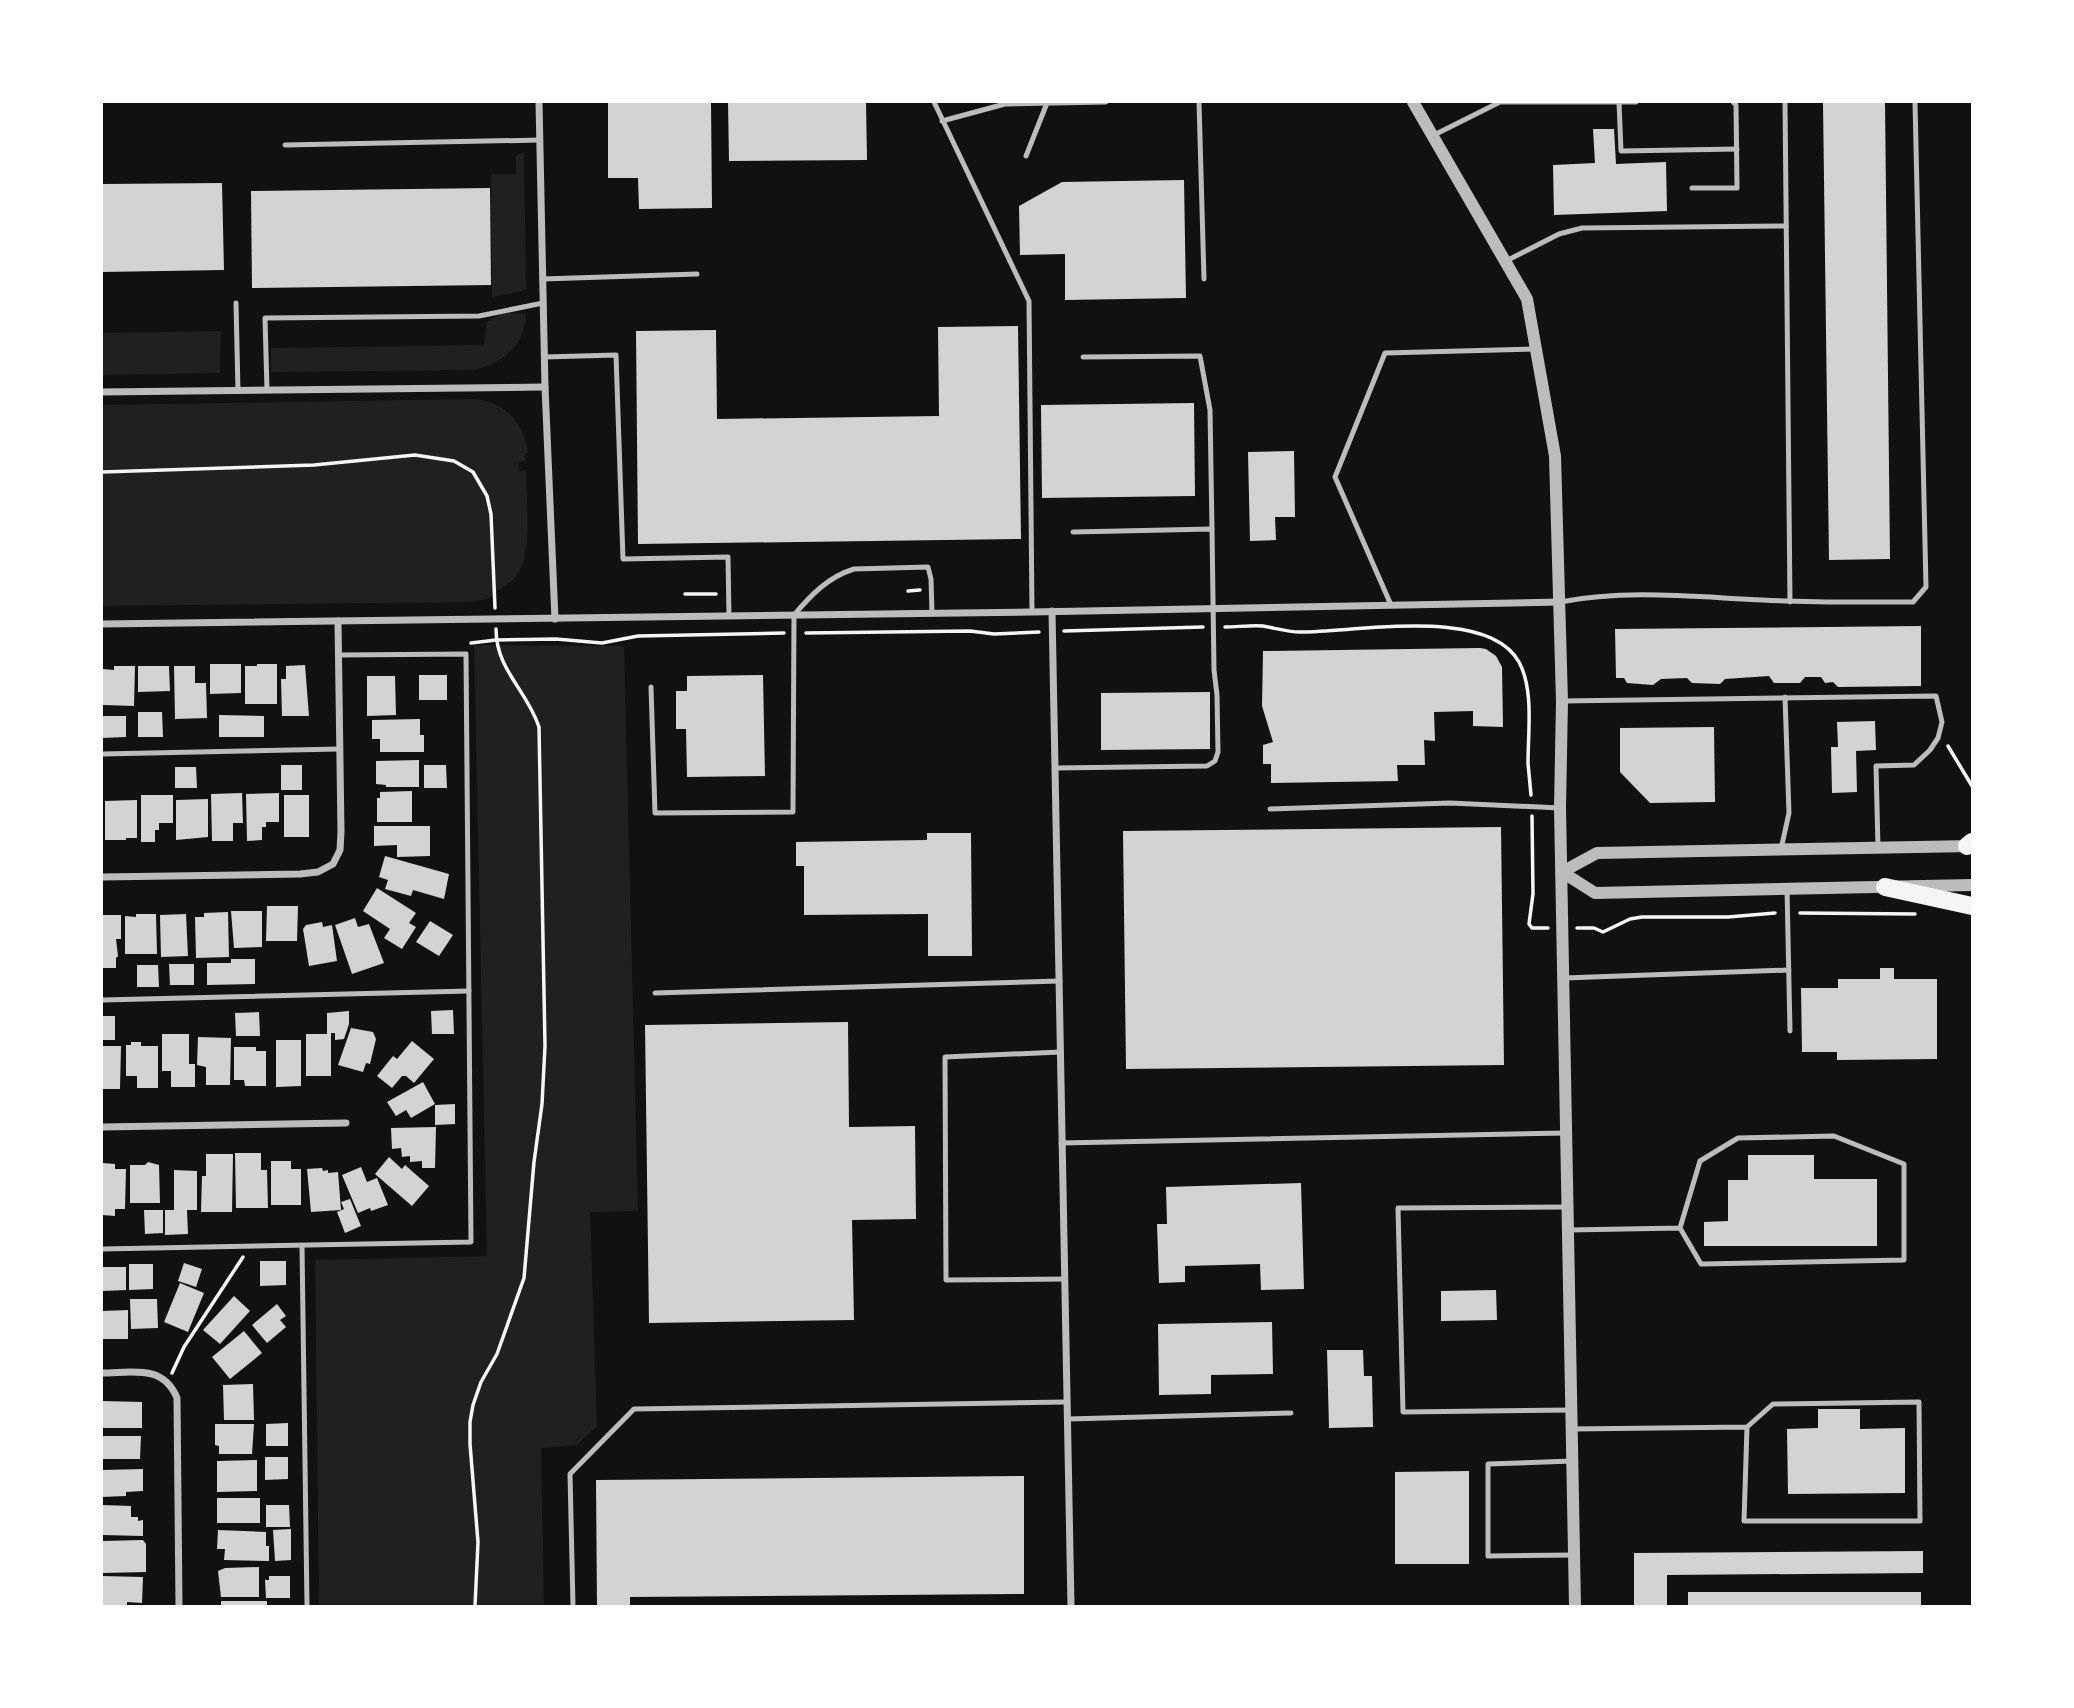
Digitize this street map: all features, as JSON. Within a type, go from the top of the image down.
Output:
[{"type":"main road","points":[[1885,887],[1972,906]]},
{"type":"street","points":[[539,102],[544,357],[555,619]]},
{"type":"street","points":[[1413,102],[1527,299],[1555,456],[1562,701],[1560,808],[1575,1606]]},
{"type":"street","points":[[102,392],[545,387]]},
{"type":"street","points":[[102,624],[1560,602]]},
{"type":"street","points":[[1052,611],[1070,1606]]},
{"type":"street","points":[[102,877],[300,874],[318,872],[333,864],[340,850],[341,832],[338,621]]},
{"type":"street","points":[[1562,872],[1597,853],[1971,844]]},
{"type":"street","points":[[1562,872],[1595,893],[1972,885]]},
{"type":"street","points":[[102,1127],[346,1123]]},
{"type":"street","points":[[102,1373],[155,1374],[168,1381],[177,1398],[180,1606]]},
{"type":"lane","points":[[934,102],[1029,301],[1032,612]]},
{"type":"lane","points":[[942,121],[1004,104],[1106,102]]},
{"type":"lane","points":[[1199,102],[1204,279]]},
{"type":"lane","points":[[1432,136],[1500,102],[1636,102]]},
{"type":"lane","points":[[1619,102],[1621,151],[1737,149]]},
{"type":"lane","points":[[1692,188],[1737,188],[1736,106],[1733,102]]},
{"type":"lane","points":[[1785,102],[1790,602]]},
{"type":"lane","points":[[1560,602],[1592,596],[1635,594],[1790,602],[1913,601],[1926,587],[1915,102]]},
{"type":"lane","points":[[1026,156],[1047,103]]},
{"type":"lane","points":[[285,145],[540,140]]},
{"type":"lane","points":[[1505,261],[1559,234],[1582,228],[1786,226]]},
{"type":"lane","points":[[542,279],[697,274]]},
{"type":"lane","points":[[236,303],[238,391]]},
{"type":"lane","points":[[267,390],[265,318],[479,316],[543,303]]},
{"type":"lane","points":[[1391,605],[1335,477],[1385,353],[1536,349]]},
{"type":"lane","points":[[544,357],[616,355],[623,559],[728,557],[729,616]]},
{"type":"lane","points":[[1055,768],[1207,766],[1215,761],[1218,752],[1210,410],[1200,356],[1083,357]]},
{"type":"lane","points":[[1073,532],[1212,529]]},
{"type":"lane","points":[[651,687],[655,813],[793,812],[794,615],[813,592],[844,572],[855,569],[928,567],[932,612]]},
{"type":"lane","points":[[102,1249],[471,1242],[466,654],[339,655]]},
{"type":"lane","points":[[1562,701],[1936,696],[1942,722],[1938,738],[1930,750],[1914,765],[1876,766],[1878,848]]},
{"type":"lane","points":[[1782,849],[1789,813],[1785,697]]},
{"type":"lane","points":[[102,754],[340,749]]},
{"type":"lane","points":[[1270,809],[1450,803],[1560,808]]},
{"type":"lane","points":[[1787,889],[1790,1031]]},
{"type":"lane","points":[[1564,978],[1789,970]]},
{"type":"lane","points":[[655,993],[1060,981]]},
{"type":"lane","points":[[102,1000],[469,991]]},
{"type":"lane","points":[[1061,1052],[945,1057],[946,1280],[1065,1279]]},
{"type":"lane","points":[[1061,1143],[1566,1133]]},
{"type":"lane","points":[[1834,1136],[1904,1164],[1904,1260],[1701,1264],[1679,1228],[1700,1161],[1738,1138],[1834,1136]]},
{"type":"lane","points":[[1568,1207],[1398,1208],[1403,1412],[1572,1410]]},
{"type":"lane","points":[[1569,1230],[1679,1228]]},
{"type":"lane","points":[[302,1246],[307,1606]]},
{"type":"lane","points":[[573,1606],[570,1474],[634,1409],[1067,1402]]},
{"type":"lane","points":[[1572,1429],[1746,1427],[1773,1404],[1919,1402],[1920,1521],[1744,1521],[1746,1427]]},
{"type":"lane","points":[[1068,1419],[1291,1413]]},
{"type":"lane","points":[[1572,1461],[1488,1464],[1488,1556],[1574,1555]]},
{"type":"path","points":[[102,472],[314,465],[415,455],[454,461],[473,472],[486,496],[491,514],[495,598]]},
{"type":"path","points":[[685,594],[729,594]]},
{"type":"path","points":[[1101,630],[1262,626],[1300,632],[1437,626],[1476,632],[1495,639],[1517,659],[1524,672],[1528,701],[1533,894],[1529,919],[1532,928],[1538,928]]},
{"type":"path","points":[[475,1606],[478,1542],[470,1422],[481,1382],[497,1354],[524,1279],[542,1104],[545,1046],[540,727],[533,708],[504,668],[496,631]]},
{"type":"path","points":[[496,640],[566,639],[602,643],[638,636],[970,631],[994,635],[1005,632]]},
{"type":"path","points":[[1938,738],[1947,743],[1972,786]]},
{"type":"path","points":[[168,1381],[184,1347],[248,1246]]},
{"type":"shaded area","points":[[524,152],[526,290],[492,297],[491,174],[516,174],[516,156]]},
{"type":"shaded area","points":[[500,314],[526,314],[522,335],[503,358],[475,370],[271,372],[271,348],[484,345],[487,322]]},
{"type":"shaded area","points":[[221,331],[220,373],[102,375],[102,333]]},
{"type":"shaded area","points":[[473,399],[494,404],[511,415],[522,432],[528,453],[525,453],[525,461],[519,462],[519,471],[526,471],[527,539],[522,565],[514,579],[488,599],[471,602],[102,606],[102,405]]},
{"type":"shaded area","points":[[474,645],[624,646],[638,1211],[590,1212],[597,1426],[577,1445],[541,1448],[544,1606],[319,1606],[315,1260],[487,1256]]},
{"type":"building","points":[[608,102],[711,102],[712,208],[639,209],[638,178],[608,178]]},
{"type":"building","points":[[728,102],[866,102],[867,160],[729,161]]},
{"type":"building","points":[[1885,102],[1890,559],[1829,560],[1823,103]]},
{"type":"building","points":[[1593,129],[1614,129],[1616,164],[1666,162],[1667,211],[1554,215],[1553,165],[1595,163]]},
{"type":"building","points":[[1184,180],[1186,298],[1065,300],[1065,254],[1020,255],[1019,206],[1062,182]]},
{"type":"building","points":[[222,183],[224,270],[102,272],[102,184]]},
{"type":"building","points":[[490,188],[491,285],[252,288],[251,191]]},
{"type":"building","points":[[1018,326],[1021,539],[638,544],[636,331],[716,330],[717,419],[939,416],[938,327]]},
{"type":"building","points":[[1194,403],[1195,496],[1042,498],[1041,405]]},
{"type":"building","points":[[1294,451],[1295,517],[1275,517],[1276,540],[1250,541],[1248,452]]},
{"type":"building","points":[[1921,626],[1921,686],[1838,687],[1833,682],[1825,683],[1821,677],[1805,677],[1800,683],[1774,683],[1769,676],[1725,679],[1720,684],[1692,683],[1687,678],[1661,679],[1653,685],[1627,683],[1624,678],[1616,678],[1615,629]]},
{"type":"building","points":[[1480,648],[1496,656],[1502,667],[1503,727],[1473,726],[1473,711],[1434,712],[1435,741],[1424,740],[1425,765],[1397,765],[1398,781],[1271,783],[1271,764],[1263,764],[1263,745],[1273,742],[1262,706],[1263,651]]},
{"type":"building","points":[[210,664],[241,664],[241,693],[210,694]]},
{"type":"building","points":[[277,664],[277,704],[245,704],[245,666]]},
{"type":"building","points":[[305,665],[309,716],[282,716],[281,679],[286,679],[286,666]]},
{"type":"building","points":[[114,666],[135,666],[134,706],[103,705],[103,669],[114,670]]},
{"type":"building","points":[[138,666],[169,666],[170,691],[138,692]]},
{"type":"building","points":[[174,666],[195,666],[195,683],[206,683],[207,718],[175,719]]},
{"type":"building","points":[[419,675],[447,675],[447,700],[419,700]]},
{"type":"building","points":[[763,675],[765,776],[687,777],[686,729],[676,729],[676,691],[687,691],[687,676]]},
{"type":"building","points":[[367,676],[395,676],[396,715],[367,716]]},
{"type":"building","points":[[1210,692],[1210,749],[1101,750],[1101,693]]},
{"type":"building","points":[[138,712],[162,712],[163,737],[138,737]]},
{"type":"building","points":[[219,715],[264,716],[264,737],[219,737]]},
{"type":"building","points":[[102,716],[126,716],[126,737],[102,738]]},
{"type":"building","points":[[420,719],[424,752],[380,752],[380,739],[372,739],[372,720]]},
{"type":"building","points":[[1875,721],[1876,750],[1856,751],[1857,792],[1832,793],[1831,747],[1838,747],[1837,722]]},
{"type":"building","points":[[1714,727],[1715,802],[1650,803],[1620,772],[1620,728]]},
{"type":"building","points":[[419,760],[419,787],[386,787],[376,784],[376,761]]},
{"type":"building","points":[[281,765],[302,765],[302,790],[281,790]]},
{"type":"building","points":[[424,765],[446,765],[447,788],[424,788]]},
{"type":"building","points":[[175,767],[196,767],[197,788],[175,788]]},
{"type":"building","points":[[412,791],[412,822],[377,822],[377,798],[380,798],[380,792]]},
{"type":"building","points":[[242,793],[243,823],[233,823],[233,841],[212,841],[211,794]]},
{"type":"building","points":[[279,793],[279,822],[266,822],[266,827],[262,827],[262,840],[247,841],[246,794]]},
{"type":"building","points":[[141,795],[173,795],[173,823],[159,823],[159,830],[155,830],[155,842],[141,842]]},
{"type":"building","points":[[284,795],[309,795],[309,837],[284,837]]},
{"type":"building","points":[[208,799],[208,837],[176,840],[176,800]]},
{"type":"building","points":[[137,800],[137,838],[105,840],[105,801]]},
{"type":"building","points":[[374,826],[430,826],[430,856],[397,857],[397,845],[374,846]]},
{"type":"building","points":[[1501,827],[1504,1065],[1126,1069],[1123,831]]},
{"type":"building","points":[[927,833],[971,833],[972,956],[928,956],[928,914],[804,915],[804,866],[796,866],[796,842],[927,840]]},
{"type":"building","points":[[385,856],[449,874],[444,899],[413,890],[411,896],[385,889],[388,880],[379,877]]},
{"type":"building","points":[[377,888],[416,913],[409,923],[416,927],[402,949],[384,938],[390,929],[363,911]]},
{"type":"building","points":[[267,906],[298,906],[297,941],[266,941]]},
{"type":"building","points":[[231,911],[262,911],[262,947],[234,948]]},
{"type":"building","points":[[228,912],[229,957],[196,958],[195,917],[204,917],[204,913]]},
{"type":"building","points":[[136,914],[156,914],[157,954],[125,954],[125,916],[136,917]]},
{"type":"building","points":[[186,914],[188,956],[161,957],[160,915]]},
{"type":"building","points":[[102,915],[121,915],[121,939],[116,939],[116,968],[102,968]]},
{"type":"building","points":[[355,918],[358,927],[369,924],[384,963],[352,974],[335,925]]},
{"type":"building","points":[[430,921],[453,935],[439,956],[416,942]]},
{"type":"building","points":[[322,922],[323,927],[332,925],[337,961],[309,966],[303,929],[306,925]]},
{"type":"building","points":[[231,959],[255,959],[255,984],[207,985],[207,963],[231,963]]},
{"type":"building","points":[[169,964],[194,964],[194,985],[170,985]]},
{"type":"building","points":[[137,965],[158,965],[159,987],[137,987]]},
{"type":"building","points":[[1880,968],[1894,968],[1894,979],[1937,979],[1937,1059],[1837,1060],[1837,1052],[1802,1052],[1801,988],[1838,988],[1838,979],[1880,979]]},
{"type":"building","points":[[453,1010],[454,1034],[432,1034],[431,1011]]},
{"type":"building","points":[[349,1011],[349,1024],[344,1039],[335,1040],[335,1033],[331,1033],[331,1076],[306,1076],[306,1034],[327,1034],[327,1013]]},
{"type":"building","points":[[259,1012],[260,1036],[236,1036],[235,1013]]},
{"type":"building","points":[[102,1016],[115,1016],[115,1040],[102,1040]]},
{"type":"building","points":[[848,1022],[849,1127],[915,1126],[916,1219],[852,1220],[854,1320],[649,1323],[645,1025]]},
{"type":"building","points":[[351,1028],[373,1032],[376,1039],[370,1064],[366,1063],[363,1072],[338,1065]]},
{"type":"building","points":[[162,1034],[189,1034],[189,1064],[195,1064],[195,1087],[171,1087],[171,1071],[162,1071]]},
{"type":"building","points":[[198,1037],[231,1038],[230,1085],[206,1085],[206,1067],[197,1065]]},
{"type":"building","points":[[276,1040],[301,1040],[301,1086],[276,1087]]},
{"type":"building","points":[[412,1041],[434,1059],[414,1083],[402,1076],[392,1088],[377,1076],[393,1056],[397,1059]]},
{"type":"building","points":[[131,1042],[141,1042],[141,1046],[158,1046],[158,1088],[137,1088],[137,1076],[126,1076],[126,1045],[131,1045]]},
{"type":"building","points":[[102,1046],[121,1046],[120,1089],[102,1089]]},
{"type":"building","points":[[234,1047],[256,1047],[256,1051],[266,1051],[266,1086],[245,1086],[244,1080],[234,1080]]},
{"type":"building","points":[[423,1082],[435,1104],[411,1118],[406,1110],[396,1116],[387,1102]]},
{"type":"building","points":[[455,1104],[455,1124],[435,1125],[435,1105]]},
{"type":"building","points":[[436,1127],[435,1168],[422,1168],[422,1161],[410,1162],[410,1156],[402,1157],[401,1148],[392,1149],[391,1128]]},
{"type":"building","points":[[235,1153],[261,1153],[261,1170],[267,1170],[268,1208],[236,1208]]},
{"type":"building","points":[[206,1154],[233,1154],[232,1212],[201,1212]]},
{"type":"building","points":[[1748,1155],[1814,1155],[1814,1179],[1877,1179],[1877,1246],[1704,1246],[1704,1222],[1728,1221],[1728,1180],[1748,1180]]},
{"type":"building","points":[[389,1157],[402,1169],[405,1165],[429,1186],[412,1206],[375,1174]]},
{"type":"building","points":[[271,1161],[291,1161],[291,1169],[301,1169],[301,1205],[271,1205]]},
{"type":"building","points":[[148,1162],[159,1165],[160,1203],[130,1203],[130,1165],[145,1165]]},
{"type":"building","points":[[102,1163],[115,1164],[115,1169],[126,1169],[125,1209],[115,1209],[115,1216],[102,1215]]},
{"type":"building","points":[[361,1167],[367,1182],[377,1178],[388,1205],[358,1213],[342,1175]]},
{"type":"building","points":[[322,1168],[323,1171],[328,1170],[328,1173],[338,1172],[341,1210],[311,1212],[307,1169]]},
{"type":"building","points":[[174,1170],[197,1171],[197,1210],[187,1210],[188,1234],[165,1235],[165,1210],[174,1210]]},
{"type":"building","points":[[1301,1183],[1304,1289],[1261,1290],[1260,1264],[1185,1266],[1185,1282],[1159,1283],[1157,1224],[1167,1224],[1166,1187]]},
{"type":"building","points":[[350,1199],[361,1226],[345,1233],[337,1212],[344,1209],[341,1202]]},
{"type":"building","points":[[144,1210],[163,1210],[163,1233],[145,1234]]},
{"type":"building","points":[[260,1261],[286,1261],[286,1285],[260,1286]]},
{"type":"building","points":[[184,1263],[202,1269],[196,1287],[178,1281]]},
{"type":"building","points":[[129,1264],[153,1264],[153,1289],[129,1290]]},
{"type":"building","points":[[102,1267],[126,1267],[126,1290],[103,1291]]},
{"type":"building","points":[[180,1283],[204,1293],[188,1332],[164,1322]]},
{"type":"building","points":[[1496,1290],[1497,1320],[1441,1321],[1441,1291]]},
{"type":"building","points":[[234,1296],[250,1311],[220,1344],[203,1330]]},
{"type":"building","points":[[130,1299],[157,1299],[158,1328],[131,1329]]},
{"type":"building","points":[[277,1304],[286,1316],[280,1320],[286,1327],[267,1343],[252,1325]]},
{"type":"building","points":[[128,1310],[128,1339],[102,1339],[102,1311]]},
{"type":"building","points":[[1272,1322],[1273,1374],[1211,1375],[1211,1394],[1159,1395],[1158,1324]]},
{"type":"building","points":[[244,1331],[262,1353],[230,1379],[212,1357]]},
{"type":"building","points":[[1327,1350],[1363,1350],[1364,1376],[1372,1376],[1373,1427],[1329,1428]]},
{"type":"building","points":[[253,1384],[254,1420],[224,1420],[223,1385]]},
{"type":"building","points":[[102,1401],[142,1402],[142,1428],[102,1428]]},
{"type":"building","points":[[1818,1409],[1860,1409],[1860,1429],[1905,1428],[1905,1493],[1788,1494],[1787,1429],[1818,1428]]},
{"type":"building","points":[[288,1423],[288,1446],[266,1446],[266,1424]]},
{"type":"building","points":[[215,1424],[254,1424],[252,1454],[219,1454],[219,1446],[215,1445]]},
{"type":"building","points":[[102,1436],[141,1436],[140,1459],[102,1459]]},
{"type":"building","points":[[265,1457],[288,1457],[288,1479],[265,1480]]},
{"type":"building","points":[[257,1460],[257,1491],[217,1492],[217,1461]]},
{"type":"building","points":[[143,1469],[143,1491],[126,1492],[126,1496],[102,1497],[102,1470]]},
{"type":"building","points":[[1469,1471],[1469,1564],[1395,1564],[1395,1472]]},
{"type":"building","points":[[1024,1476],[1024,1594],[630,1597],[630,1606],[597,1606],[596,1480]]},
{"type":"building","points":[[217,1498],[260,1498],[260,1523],[217,1523]]},
{"type":"building","points":[[102,1505],[131,1506],[131,1517],[138,1517],[138,1521],[143,1520],[143,1536],[102,1535]]},
{"type":"building","points":[[266,1505],[289,1505],[290,1527],[266,1527]]},
{"type":"building","points":[[291,1529],[291,1560],[275,1561],[273,1530]]},
{"type":"building","points":[[218,1530],[266,1532],[269,1561],[224,1560],[225,1549],[217,1549]]},
{"type":"building","points":[[143,1540],[146,1544],[146,1572],[103,1573],[102,1541]]},
{"type":"building","points":[[1923,1551],[1923,1573],[1667,1575],[1667,1606],[1634,1606],[1634,1553]]},
{"type":"building","points":[[259,1567],[259,1597],[221,1597],[218,1571],[225,1568]]},
{"type":"building","points":[[102,1576],[143,1577],[142,1603],[127,1602],[127,1606],[102,1606]]},
{"type":"building","points":[[269,1576],[290,1576],[290,1598],[266,1598],[265,1580],[269,1580]]},
{"type":"building","points":[[1688,1592],[1921,1592],[1921,1606],[1688,1606]]},
{"type":"building","points":[[221,1601],[267,1601],[267,1606],[221,1606]]}]
